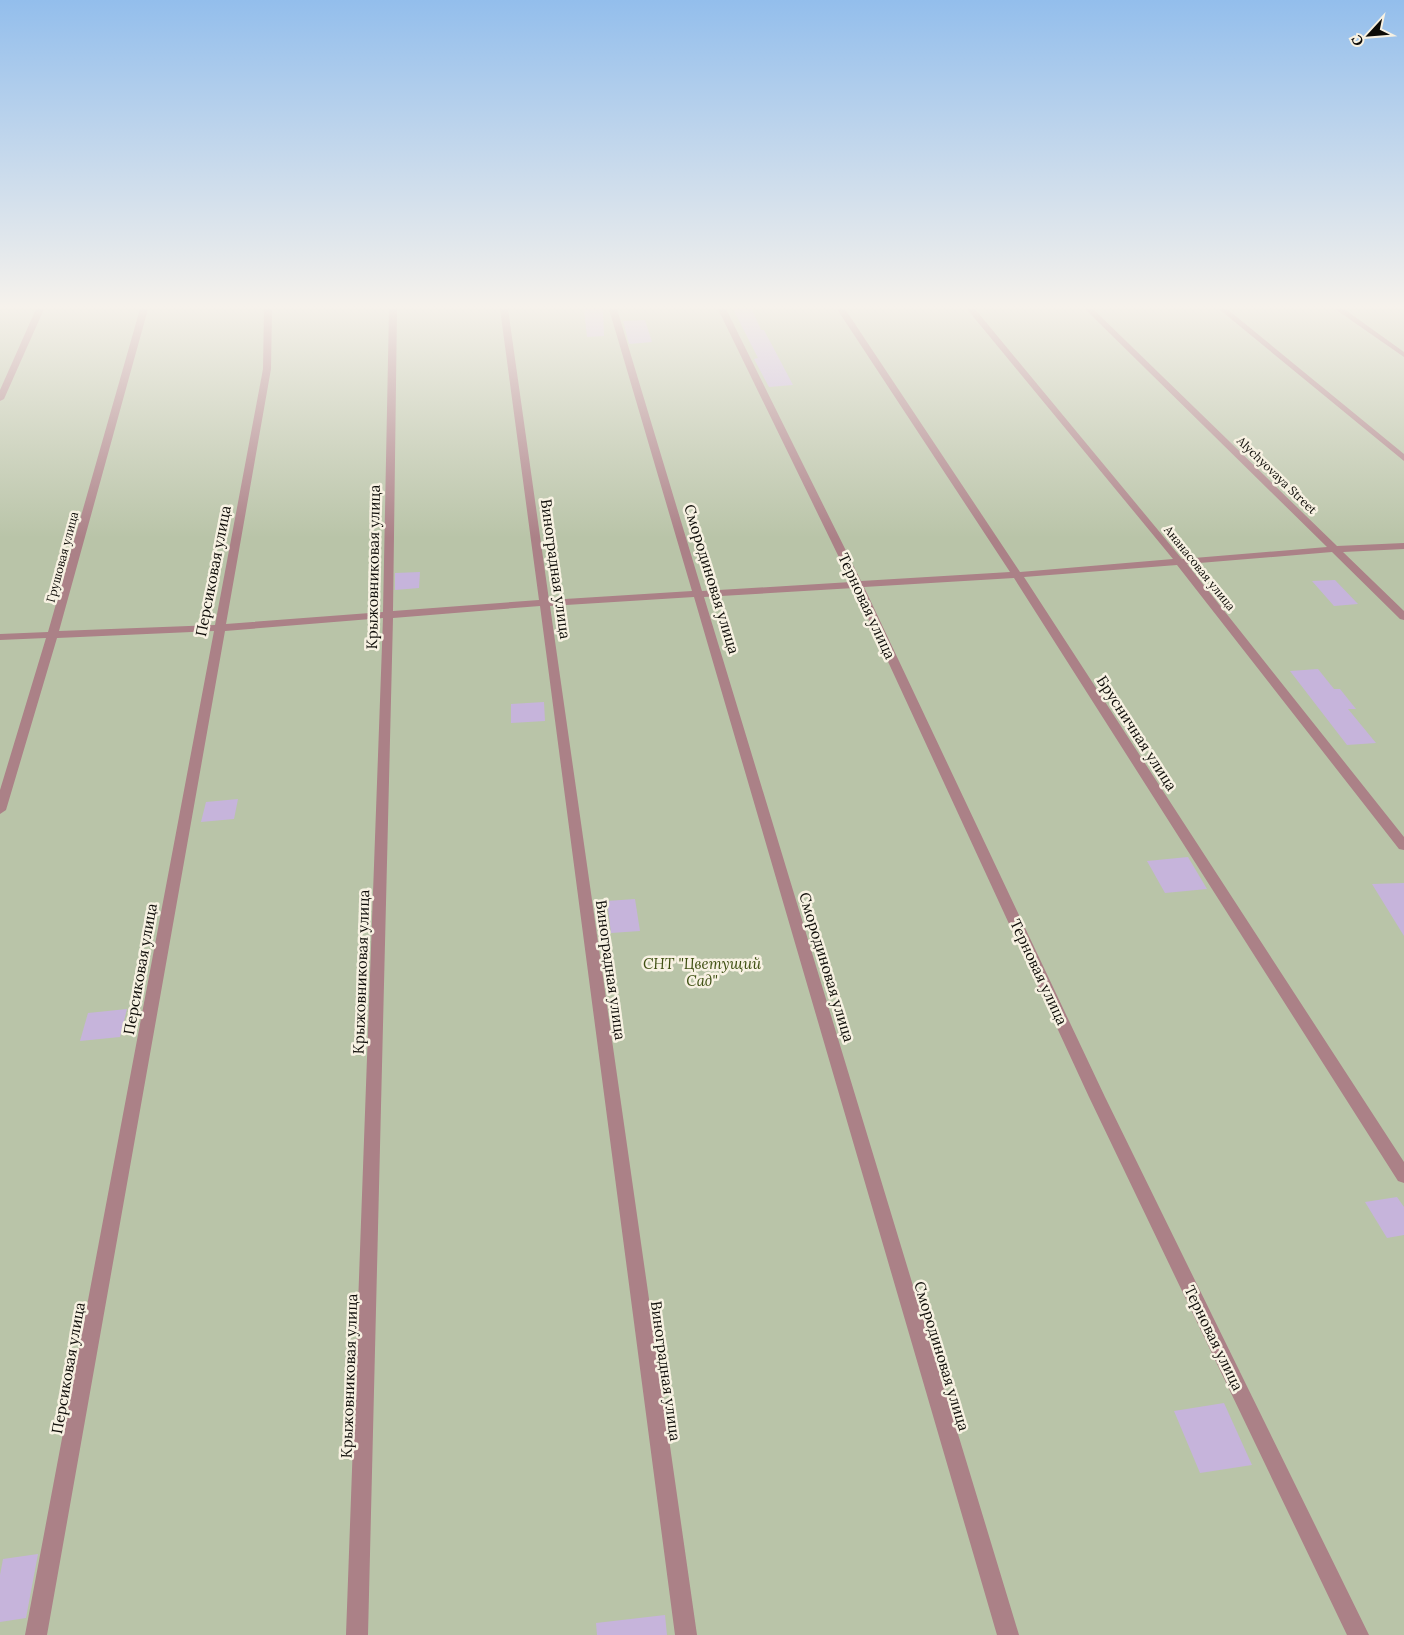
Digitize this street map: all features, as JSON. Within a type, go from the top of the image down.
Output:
[{"type":"street","points":[[0,399],[6,385]]},
{"type":"street","name":"Грушовая улица","points":[[0,810],[53,633],[123,385]]},
{"type":"street","name":"Персиковая улица","points":[[36,1635],[218,628],[264,385]]},
{"type":"street","name":"Крыжовниковая улица","points":[[357,1635],[388,616],[392,385]]},
{"type":"street","name":"Виноградная улица","points":[[514,385],[686,1635]]},
{"type":"street","name":"Смородиновая улица","points":[[636,385],[1008,1635]]},
{"type":"street","name":"Терновая улица","points":[[759,385],[858,586],[1102,1106],[1358,1635]]},
{"type":"street","name":"Брусничная улица","points":[[892,385],[1017,575],[1404,1176]]},
{"type":"street","name":"Ананасовая улица","points":[[1034,385],[1181,563],[1404,846]]},
{"type":"street","name":"Alychyovaya Street","points":[[1167,385],[1404,617]]},
{"type":"street","points":[[1316,385],[1404,458]]},
{"type":"street","points":[[0,636],[218,628],[544,603],[858,586],[1181,563],[1335,549],[1404,546]]},
{"type":"green space","name":"СНТ \"Цветущий Сад\"","points":[[0,385],[1404,385],[1404,1635],[0,1635]]},
{"type":"building","points":[[768,385],[789,385],[769,387]]},
{"type":"building","points":[[420,572],[419,588],[395,590],[395,573]]},
{"type":"building","points":[[1335,580],[1358,604],[1334,606],[1312,581]]},
{"type":"building","points":[[1318,669],[1334,689],[1340,689],[1356,709],[1348,709],[1376,743],[1347,745],[1290,671]]},
{"type":"building","points":[[544,702],[545,721],[511,723],[511,704]]},
{"type":"building","points":[[238,799],[234,819],[201,822],[206,802]]},
{"type":"building","points":[[1188,857],[1207,889],[1165,893],[1147,861]]},
{"type":"building","points":[[1404,883],[1404,936],[1372,884]]},
{"type":"building","points":[[635,899],[640,931],[611,933],[607,901]]},
{"type":"building","points":[[127,1009],[120,1037],[80,1041],[88,1013]]},
{"type":"building","points":[[1397,1197],[1404,1207],[1404,1235],[1387,1238],[1365,1202]]},
{"type":"building","points":[[1224,1403],[1252,1465],[1200,1473],[1174,1411]]},
{"type":"building","points":[[38,1554],[26,1618],[0,1622],[0,1575],[3,1559]]},
{"type":"building","points":[[665,1615],[667,1635],[597,1635],[596,1623]]}]
